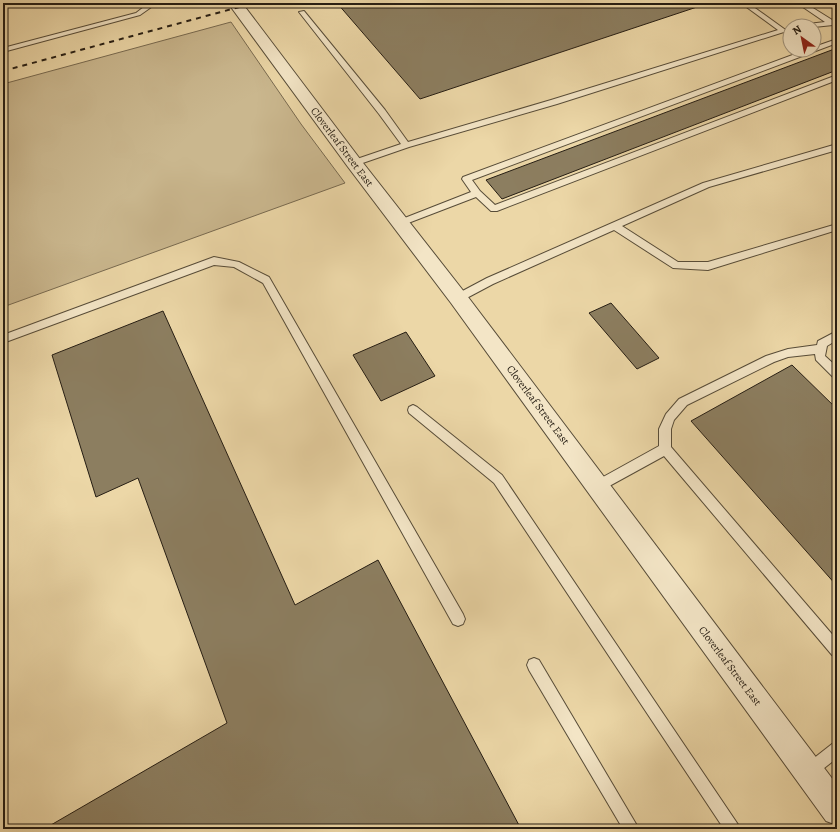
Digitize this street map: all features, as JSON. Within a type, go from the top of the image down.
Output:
[{"type":"street","name":"Cloverleaf Street East","points":[[235,3],[354,163],[458,298],[837,810]]},
{"type":"lane","points":[[3,50],[138,14],[154,3]]},
{"type":"lane","points":[[744,3],[782,27]]},
{"type":"lane","points":[[800,3],[834,23]]},
{"type":"lane","points":[[302,12],[382,112],[406,145]]},
{"type":"lane","points":[[822,24],[834,23]]},
{"type":"lane","points":[[354,163],[406,145],[554,102],[782,32]]},
{"type":"lane","points":[[837,41],[466,179],[494,209],[837,77]]},
{"type":"lane","points":[[458,298],[490,281],[706,185],[837,147]]},
{"type":"lane","points":[[400,223],[478,193]]},
{"type":"lane","points":[[615,226],[676,265],[708,266],[837,227]]},
{"type":"lane","points":[[3,339],[214,261],[236,264],[266,280],[458,619]]},
{"type":"lane","points":[[837,335],[822,344],[820,357],[837,374]]},
{"type":"lane","points":[[821,349],[788,353],[770,358],[683,402],[670,417],[665,429],[665,449],[837,650]]},
{"type":"lane","points":[[413,410],[498,479],[733,829]]},
{"type":"lane","points":[[598,486],[665,449]]},
{"type":"lane","points":[[534,665],[632,829]]},
{"type":"lane","points":[[809,772],[837,749]]},
{"type":"shaded area","points":[[231,22],[301,124],[345,183],[3,307],[3,84]]},
{"type":"building","points":[[337,3],[700,3],[700,6],[420,99]]},
{"type":"building","points":[[837,48],[837,70],[502,199],[486,180],[810,58],[822,58],[822,54]]},
{"type":"building","points":[[611,303],[659,358],[637,369],[589,313]]},
{"type":"building","points":[[163,311],[295,605],[378,560],[521,829],[44,829],[227,723],[138,478],[96,497],[52,355]]},
{"type":"building","points":[[406,332],[435,376],[381,401],[353,355]]},
{"type":"building","points":[[792,365],[837,409],[837,586],[691,421]]},
{"type":"railway","points":[[3,71],[254,3]]}]
